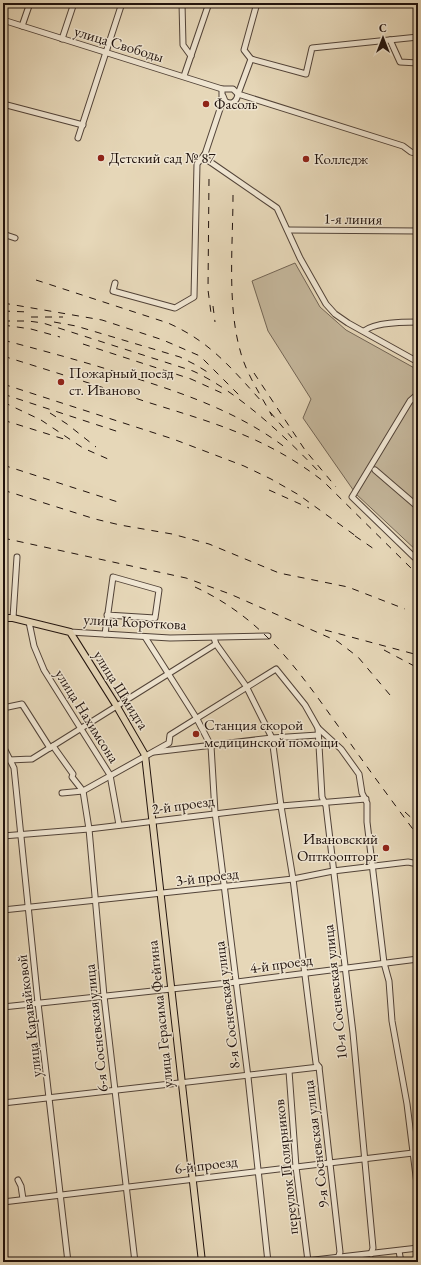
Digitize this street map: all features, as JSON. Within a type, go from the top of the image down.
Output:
[{"type":"main road","name":"улица Короткова","points":[[3,618],[13,618],[70,632]]},
{"type":"main road","name":"улица Шмидта","points":[[70,632],[147,754],[147,762]]},
{"type":"main road","name":"улица Герасима Фейгина","points":[[147,762],[152,821],[191,1178],[202,1262]]},
{"type":"street","points":[[22,26],[30,3]]},
{"type":"street","points":[[62,38],[74,3]]},
{"type":"street","points":[[78,138],[122,3]]},
{"type":"street","points":[[182,3],[183,45],[191,56]]},
{"type":"street","points":[[184,76],[209,3]]},
{"type":"street","points":[[257,3],[244,50],[251,59],[306,74],[312,48],[418,37]]},
{"type":"street","name":"улица Свободы","points":[[3,20],[225,89]]},
{"type":"street","points":[[390,40],[400,62],[418,63]]},
{"type":"street","points":[[223,96],[227,103],[232,103],[238,99],[238,94],[251,59]]},
{"type":"street","points":[[115,283],[113,291],[175,308],[194,296],[197,164],[205,154],[225,89],[235,90],[238,94],[403,146],[411,152],[418,153]]},
{"type":"street","points":[[3,104],[83,125]]},
{"type":"street","points":[[205,154],[206,158],[278,208],[300,258],[326,304],[336,314],[364,332],[418,362]]},
{"type":"street","name":"1-я линия","points":[[288,230],[418,231]]},
{"type":"street","points":[[3,234],[15,238]]},
{"type":"street","points":[[364,332],[368,327],[401,322],[418,322]]},
{"type":"street","points":[[414,557],[352,497],[410,401],[418,394]]},
{"type":"street","points":[[375,470],[418,507]]},
{"type":"street","points":[[13,618],[17,557]]},
{"type":"street","points":[[105,634],[114,577],[160,590],[155,618],[108,616]]},
{"type":"street","name":"улица Нахимсона","points":[[29,622],[34,646],[44,670],[110,775],[119,825]]},
{"type":"street","name":"улица Короткова","points":[[70,632],[214,638],[268,636]]},
{"type":"street","points":[[145,636],[197,719],[211,746]]},
{"type":"street","name":"9-я Сосневская улица","points":[[214,638],[216,644],[246,686],[272,738],[293,879],[316,1063],[319,1067],[330,1163],[338,1260]]},
{"type":"street","points":[[7,758],[32,759],[116,705],[216,644]]},
{"type":"street","points":[[62,794],[83,791],[169,743],[170,735],[246,686],[276,669],[305,705],[318,728],[341,749],[359,774],[367,803],[367,822],[384,963],[389,981],[392,1021],[418,1192]]},
{"type":"street","points":[[3,708],[22,704],[73,774],[72,777],[83,791]]},
{"type":"street","name":"10-я Сосневская улица","points":[[318,728],[322,797],[324,802],[353,1034],[372,1254]]},
{"type":"street","points":[[147,754],[272,738],[318,735]]},
{"type":"street","name":"улица Каравайковой","points":[[3,746],[7,758],[14,768],[38,1003],[62,1195],[68,1262]]},
{"type":"street","name":"8-я Сосневская улица","points":[[211,746],[215,812],[259,1170],[268,1262]]},
{"type":"street","name":"6-я Сосневская улица","points":[[83,791],[89,829],[114,1091],[125,1187],[136,1262]]},
{"type":"street","name":"2-й проезд","points":[[3,836],[89,829],[215,812],[324,802],[365,800]]},
{"type":"street","name":"3-й проезд","points":[[3,910],[95,902],[293,879],[372,867],[416,864]]},
{"type":"street","name":"4-й проезд","points":[[3,1007],[236,982],[305,972],[418,959]]},
{"type":"street","points":[[3,1103],[248,1077],[319,1067]]},
{"type":"street","name":"переулок Полярников","points":[[289,1071],[296,1167],[308,1261]]},
{"type":"street","name":"6-й проезд","points":[[3,1202],[413,1152]]},
{"type":"street","points":[[18,1180],[21,1186],[23,1200]]},
{"type":"street","points":[[297,1262],[338,1260],[418,1248]]},
{"type":"street","points":[[399,1251],[401,1262]]},
{"type":"shaded area","points":[[295,263],[320,307],[346,330],[418,370],[418,552],[356,494],[303,418],[311,399],[268,331],[252,281]]},
{"type":"railway","points":[[209,179],[208,290],[211,313]]},
{"type":"railway","points":[[233,195],[232,293],[236,332],[246,367],[272,416]]},
{"type":"railway","points":[[36,280],[168,323],[183,330],[220,357],[263,403]]},
{"type":"railway","points":[[3,303],[102,320],[163,340],[200,356],[240,396]]},
{"type":"railway","points":[[213,306],[215,322]]},
{"type":"railway","points":[[3,311],[29,312]]},
{"type":"railway","points":[[31,317],[63,317]]},
{"type":"railway","points":[[3,321],[28,321],[43,323],[193,371],[227,390],[261,416],[320,473]]},
{"type":"railway","points":[[54,322],[76,326],[180,357],[209,373]]},
{"type":"railway","points":[[3,325],[31,329],[60,337]]},
{"type":"railway","points":[[3,340],[104,368],[196,399],[251,425],[286,448]]},
{"type":"railway","points":[[83,344],[191,379],[224,394]]},
{"type":"railway","points":[[3,356],[195,417],[239,433],[281,453],[323,481],[418,575]]},
{"type":"railway","points":[[254,373],[305,450],[336,487]]},
{"type":"railway","points":[[3,384],[173,439],[244,466],[299,495],[360,539]]},
{"type":"railway","points":[[3,394],[122,433]]},
{"type":"railway","points":[[3,402],[41,420],[83,448],[108,459]]},
{"type":"railway","points":[[270,412],[292,438]]},
{"type":"railway","points":[[50,413],[67,424],[96,447]]},
{"type":"railway","points":[[3,420],[67,440]]},
{"type":"railway","points":[[3,465],[121,503]]},
{"type":"railway","points":[[3,490],[95,519],[172,534],[209,544],[279,573],[348,587],[405,609]]},
{"type":"railway","points":[[269,490],[309,508]]},
{"type":"railway","points":[[355,536],[377,551]]},
{"type":"railway","points":[[3,538],[186,578],[230,594],[337,641],[358,657],[390,695]]},
{"type":"railway","points":[[195,587],[241,614],[278,648],[310,687],[418,836]]},
{"type":"railway","points":[[325,630],[418,655]]},
{"type":"railway","points":[[384,650],[418,668]]},
{"type":"railway","points":[[405,812],[418,824]]},
{"type":"place","name":"Фасоль","points":[[206,104]]},
{"type":"place","name":"Детский сад № 87","points":[[101,158]]},
{"type":"place","name":"Колледж","points":[[306,159]]},
{"type":"place","name":"Пожарный поезд ст. Иваново","points":[[61,382]]},
{"type":"place","name":"Станция скорой медицинской помощи","points":[[196,734]]},
{"type":"place","name":"Ивановский Опткоопторг","points":[[386,848]]}]
